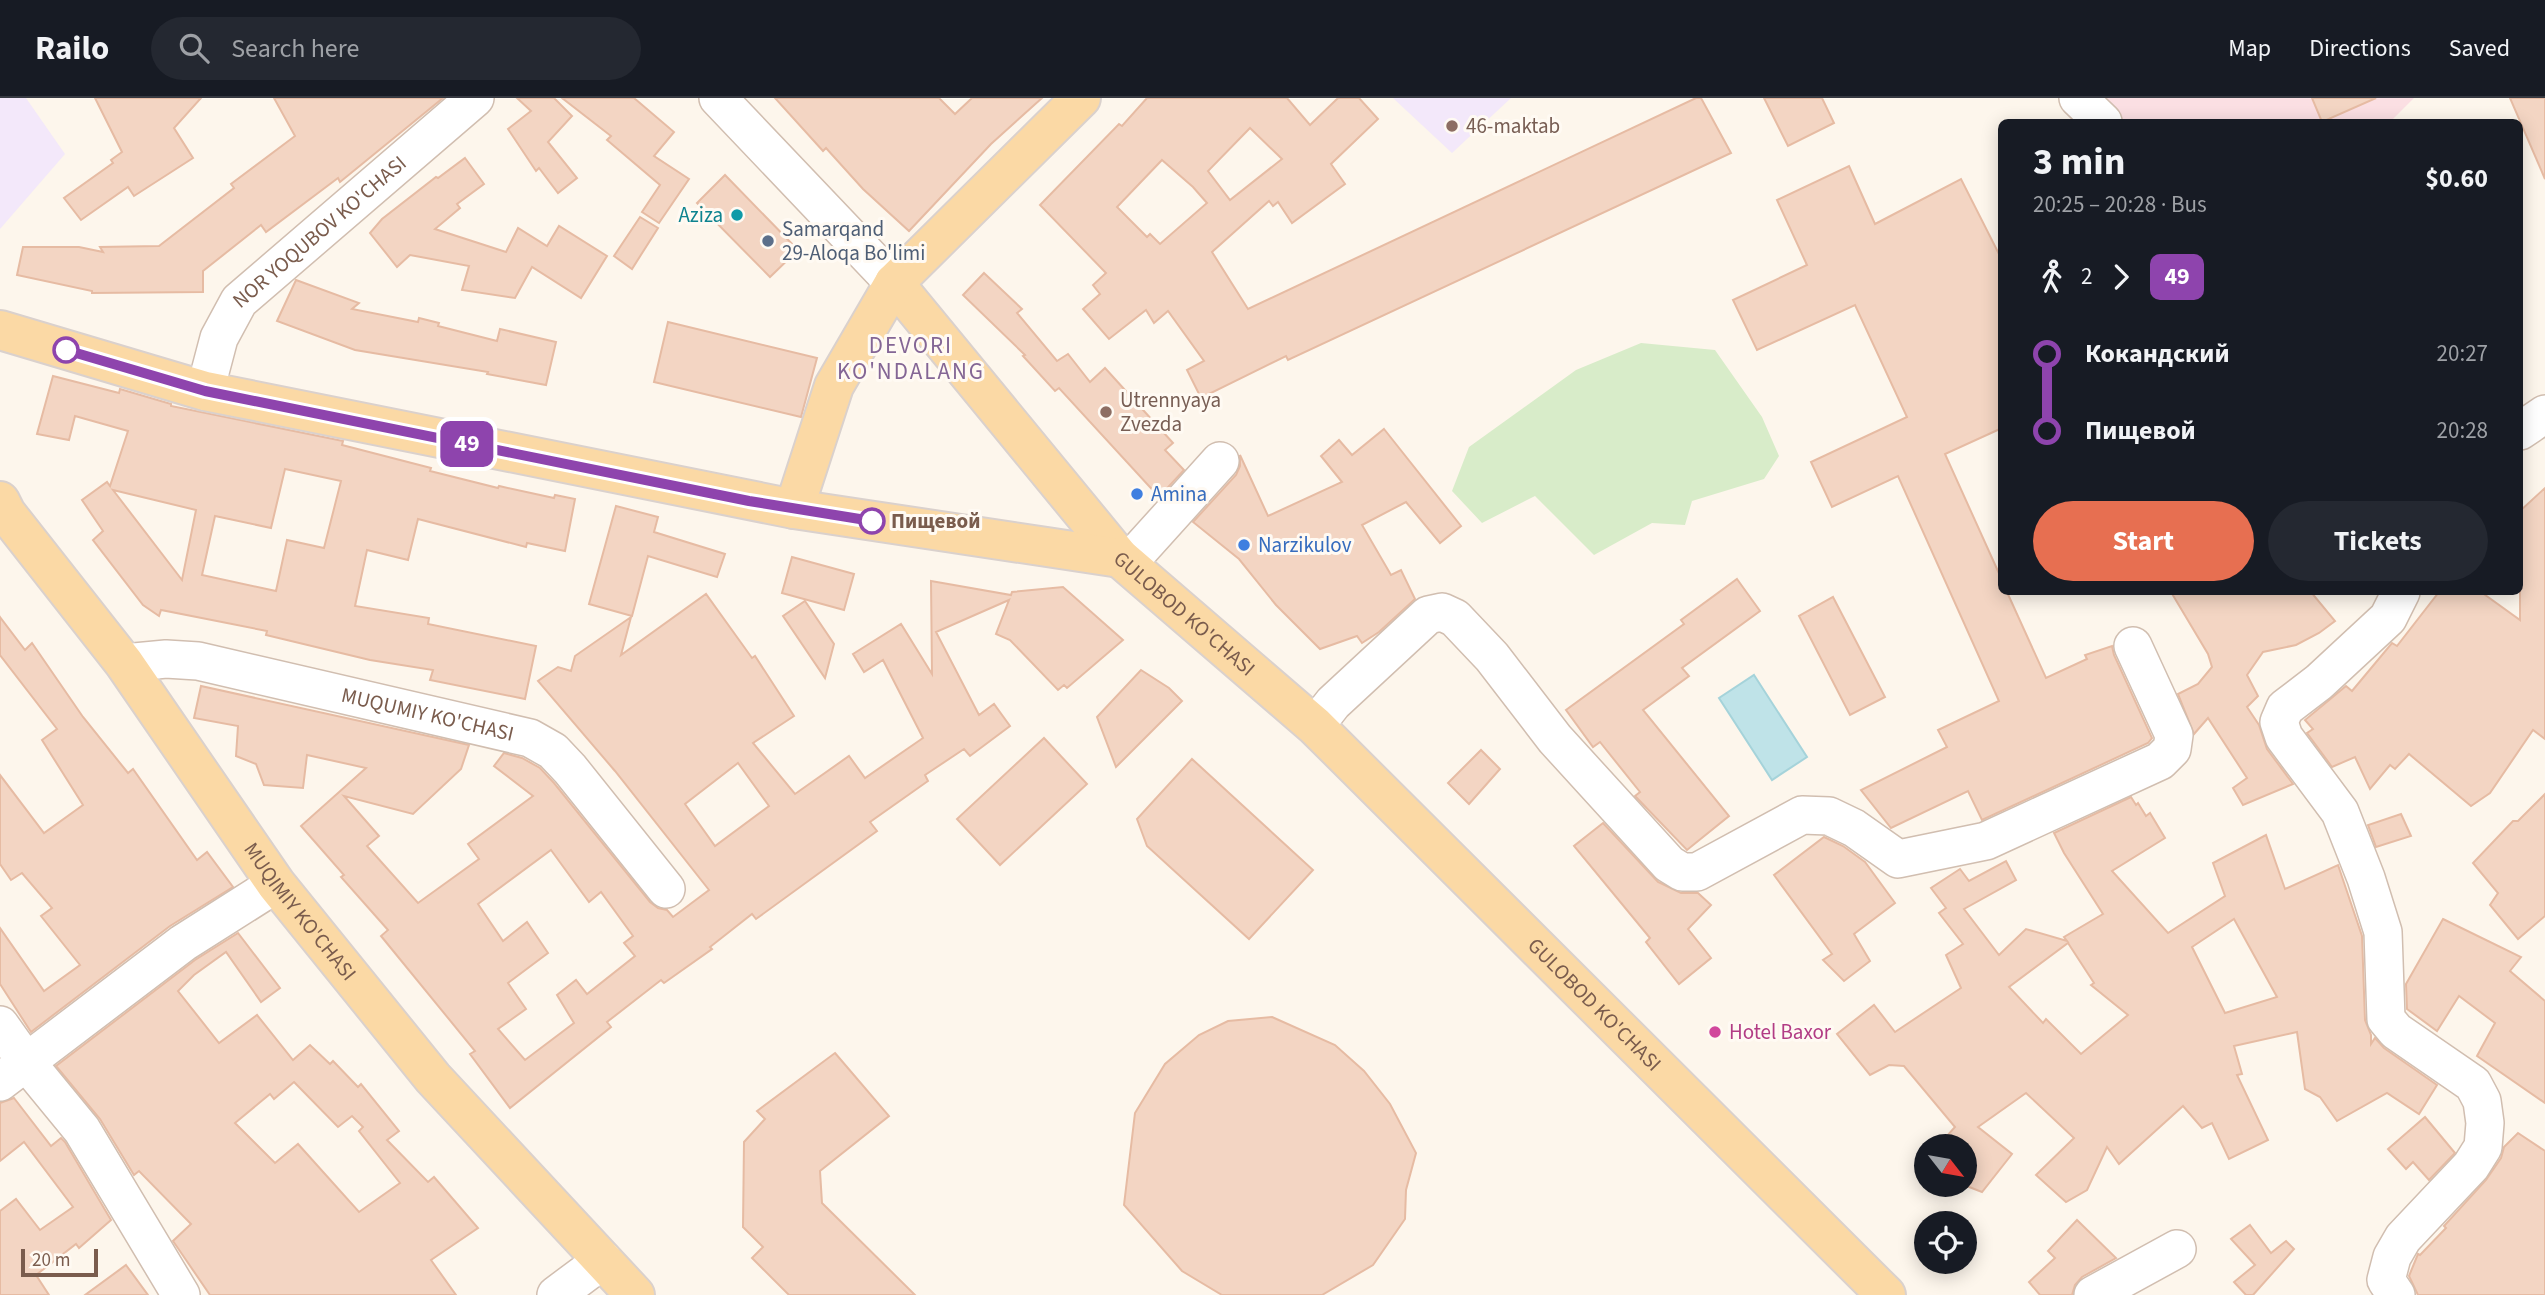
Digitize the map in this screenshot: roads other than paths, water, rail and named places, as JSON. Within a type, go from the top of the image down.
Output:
[{"type":"main road","points":[[794,509],[834,386],[894,283],[1081,98]]},
{"type":"main road","points":[[894,283],[1124,561]]},
{"type":"main road","name":"GULOBOD KO'CHASI","points":[[0,330],[205,391],[794,509],[1124,561],[1315,726],[1885,1295]]},
{"type":"main road","name":"MUQIMIY KO'CHASI","points":[[0,501],[6,513],[124,663],[276,884],[433,1078],[635,1295]]},
{"type":"street","name":"NOR YOQUBOV KO'CHASI","points":[[205,391],[219,338],[239,301],[475,98]]},
{"type":"street","points":[[718,98],[894,283]]},
{"type":"street","points":[[2078,98],[2100,119]]},
{"type":"street","points":[[2523,429],[2545,414]]},
{"type":"street","points":[[1124,561],[1220,461]]},
{"type":"street","points":[[2396,1295],[2386,1280],[2392,1257],[2403,1238],[2471,1166],[2483,1147],[2485,1123],[2482,1101],[2473,1084],[2396,1031],[2386,1018],[2383,932],[2366,878],[2340,812],[2284,737],[2279,722],[2285,709],[2319,682],[2388,618],[2399,595]]},
{"type":"street","points":[[1315,726],[1332,704],[1428,615],[1442,612],[1455,618],[1492,657],[1555,739],[1669,864],[1682,872],[1697,872],[1802,815],[1829,816],[1854,828],[1898,859],[1986,841],[2160,761],[2172,749],[2174,735],[2133,646]]},
{"type":"street","name":"MUQUMIY KO'CHASI","points":[[124,663],[166,659],[198,661],[530,738],[553,751],[570,769],[666,889]]},
{"type":"street","points":[[14,1073],[183,943],[276,884]]},
{"type":"street","points":[[0,1025],[14,1073],[82,1130],[181,1295]]},
{"type":"street","points":[[2092,1295],[2176,1249]]},
{"type":"street","points":[[556,1295],[603,1260]]},
{"type":"water","points":[[1754,675],[1807,757],[1772,780],[1719,698]]},
{"type":"place","name":"46-maktab","points":[[1452,126]]},
{"type":"place","name":"Aziza","points":[[737,215]]},
{"type":"place","name":"Samarqand 29-Aloqa Bo'limi","points":[[768,241]]},
{"type":"place","name":"Utrennyaya Zvezda","points":[[1106,412]]},
{"type":"place","name":"Amina","points":[[1137,494]]},
{"type":"place","name":"Пищевой","points":[[872,521]]},
{"type":"place","name":"Narzikulov","points":[[1244,545]]},
{"type":"place","name":"Hotel Baxor","points":[[1715,1032]]},
{"type":"district","name":"DEVORI KO'NDALANG","points":[[911,358]]}]
